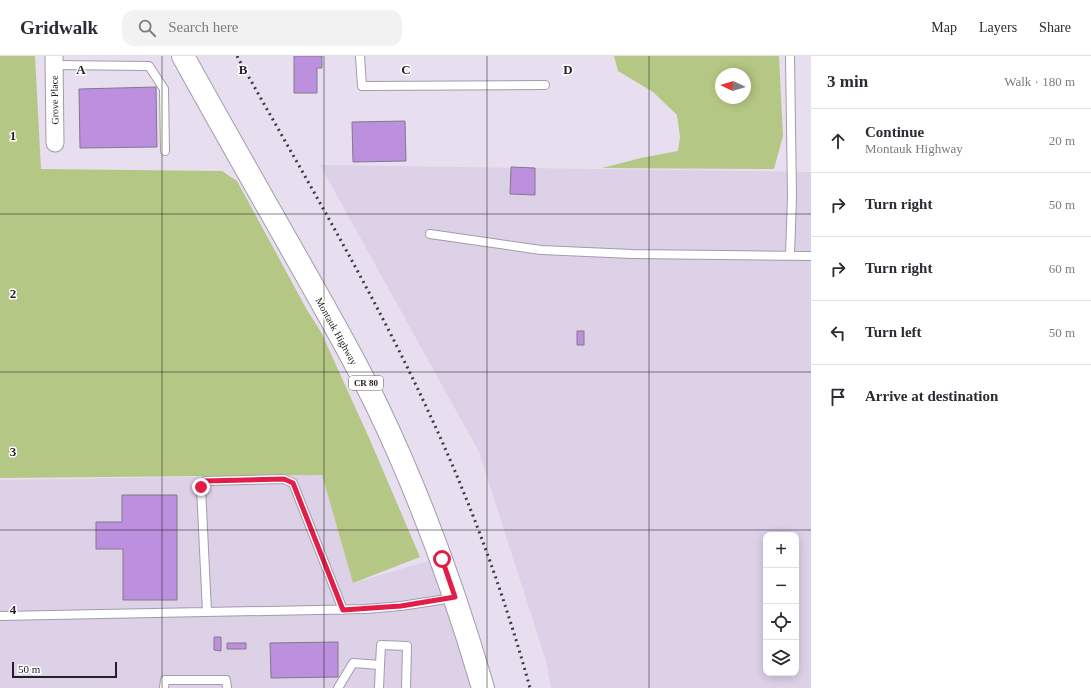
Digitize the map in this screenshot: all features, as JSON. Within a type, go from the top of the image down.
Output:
[{"type":"main road","name":"Montauk Highway","points":[[183,56],[333,323],[371,394],[419,501],[455,597],[483,688]]},
{"type":"main road","points":[[201,56],[206,98]]},
{"type":"street","name":"Grove Place","points":[[54,61],[55,143]]},
{"type":"lane","points":[[360,56],[362,86],[545,85]]},
{"type":"lane","points":[[790,56],[792,196],[790,255]]},
{"type":"lane","points":[[54,61],[149,66],[164,89],[165,151]]},
{"type":"lane","points":[[430,234],[541,250],[632,254],[811,256]]},
{"type":"lane","points":[[207,612],[201,487],[205,481],[284,479],[293,483],[343,610]]},
{"type":"lane","points":[[0,616],[343,610],[401,606],[455,597]]},
{"type":"lane","points":[[379,688],[381,645],[407,646],[406,688]]},
{"type":"lane","points":[[338,688],[353,663],[380,665]]},
{"type":"lane","points":[[164,688],[165,680],[226,680],[227,688]]},
{"type":"shaded area","points":[[320,165],[811,172],[811,688],[551,688],[546,661],[479,452]]},
{"type":"shaded area","points":[[322,475],[353,583],[442,557],[483,688],[0,688],[0,480]]},
{"type":"green space","points":[[0,56],[35,56],[41,169],[222,171],[237,181],[307,310],[321,332],[370,440],[420,557],[353,583],[322,475],[0,478]]},
{"type":"green space","points":[[614,56],[779,56],[783,136],[774,169],[602,168],[641,158],[678,151],[680,137],[677,115],[653,92],[618,71]]},
{"type":"building","points":[[294,56],[322,56],[322,68],[317,68],[317,93],[294,93]]},
{"type":"building","points":[[156,87],[157,147],[80,148],[79,89]]},
{"type":"building","points":[[405,121],[406,161],[353,162],[352,122]]},
{"type":"building","points":[[511,167],[535,168],[535,195],[510,194]]},
{"type":"building","points":[[577,331],[584,331],[584,345],[577,345]]},
{"type":"building","points":[[122,495],[177,495],[177,600],[123,600],[123,549],[96,549],[96,522],[122,522]]},
{"type":"building","points":[[214,637],[221,637],[221,651],[214,650]]},
{"type":"building","points":[[338,642],[338,677],[271,678],[270,643]]},
{"type":"building","points":[[227,643],[246,643],[246,649],[227,649]]},
{"type":"railway","points":[[237,56],[361,278],[430,415],[486,549],[530,688]]},
{"type":"route","points":[[201,487],[205,481],[284,479],[293,483],[343,610],[401,606],[455,597],[442,559]]}]
